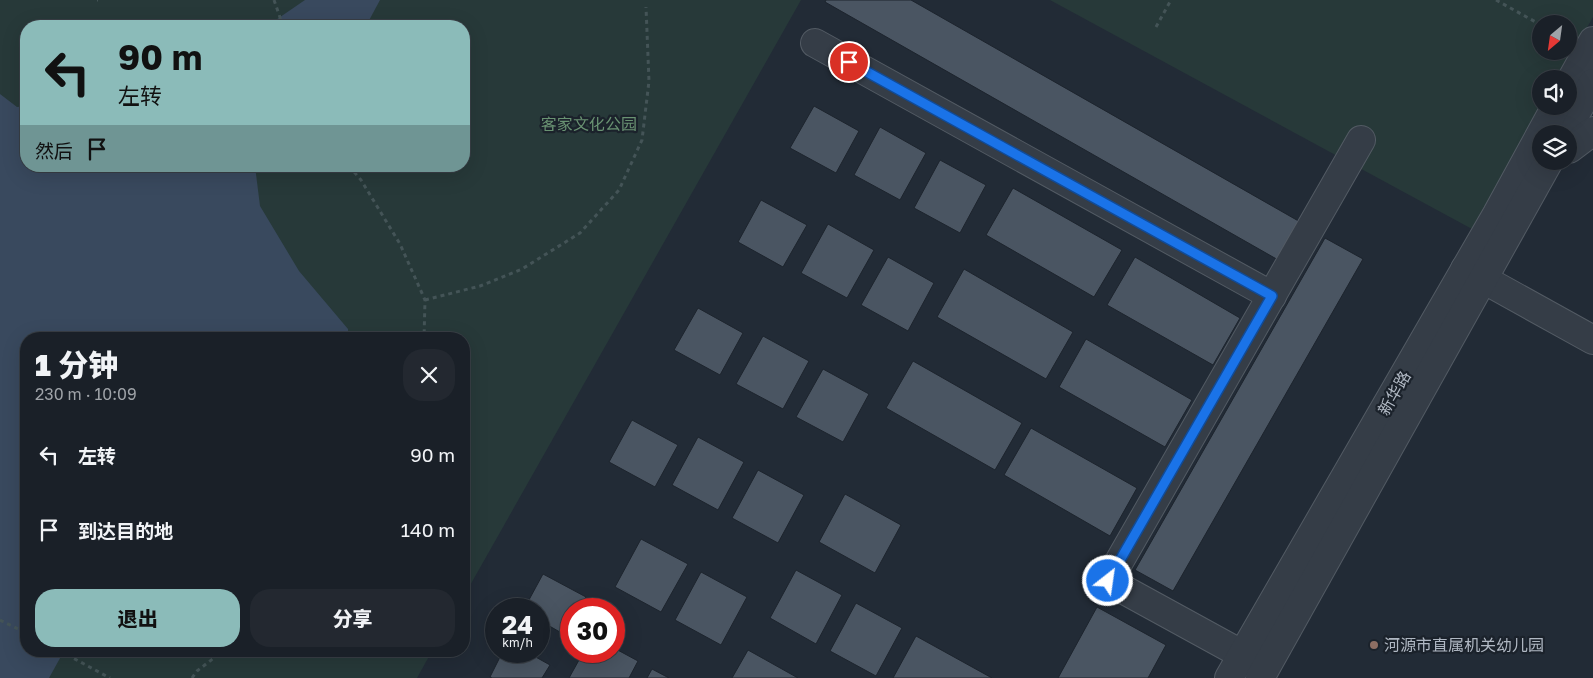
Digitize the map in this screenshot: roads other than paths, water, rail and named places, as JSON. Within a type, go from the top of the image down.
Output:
[{"type":"street","points":[[815,43],[1272,296]]},
{"type":"street","points":[[1568,125],[1584,83],[1591,50]]},
{"type":"street","name":"新华路","points":[[1260,678],[1474,274],[1552,115]]},
{"type":"street","points":[[1577,142],[1593,131]]},
{"type":"street","points":[[1243,654],[1108,581],[1361,140]]},
{"type":"street","name":"新华路","points":[[1229,678],[1474,274],[1546,170]]},
{"type":"street","points":[[1474,274],[1593,340]]},
{"type":"water","points":[[305,0],[380,0],[369,20],[276,20]]},
{"type":"water","points":[[0,94],[17,107],[20,107],[20,172],[256,172],[260,206],[299,271],[348,329],[348,332],[20,332],[20,657],[61,657],[49,678],[0,678]]},
{"type":"place","name":"河源市直属机关幼儿园","points":[[1374,645]]},
{"type":"park label","name":"客家文化公园","points":[[589,124]]}]
